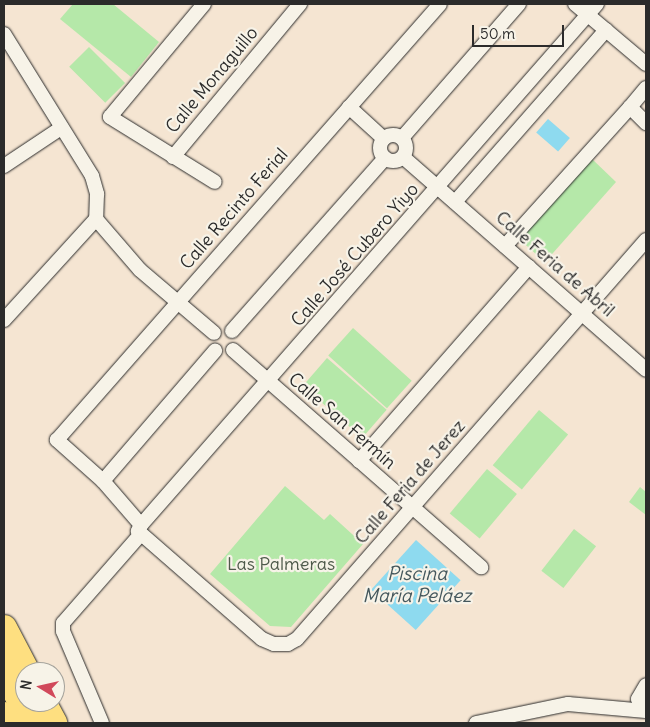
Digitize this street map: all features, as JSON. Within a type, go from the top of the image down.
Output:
[{"type":"highway","points":[[4,628],[22,662]]},
{"type":"highway","points":[[4,670],[32,723]]},
{"type":"highway","points":[[4,715],[7,723]]},
{"type":"street","points":[[204,4],[110,117],[215,182]]},
{"type":"street","name":"Calle Monaguillo","points":[[173,157],[300,4]]},
{"type":"street","name":"Calle Recinto Ferial","points":[[57,440],[440,4]]},
{"type":"street","points":[[402,138],[519,4]]},
{"type":"street","points":[[575,4],[646,64]]},
{"type":"street","name":"Calle José Cubero Yiyo","points":[[102,723],[63,627],[65,620],[140,528],[439,188],[597,4]]},
{"type":"street","points":[[456,202],[606,30]]},
{"type":"street","points":[[4,34],[92,176],[97,194],[96,219],[5,313]]},
{"type":"street","points":[[505,246],[646,88]]},
{"type":"street","points":[[349,107],[384,139]]},
{"type":"street","points":[[630,107],[646,123]]},
{"type":"street","points":[[4,166],[61,128]]},
{"type":"street","points":[[394,135],[402,138],[406,149],[403,157],[392,161],[385,158],[380,147],[384,139],[394,135]]},
{"type":"street","name":"Calle Feria de Abril","points":[[403,157],[646,370]]},
{"type":"street","points":[[232,331],[385,158]]},
{"type":"street","points":[[96,219],[140,270],[214,332]]},
{"type":"street","name":"Calle Feria de Jerez","points":[[57,440],[103,481],[140,528],[262,639],[288,644],[306,631],[646,240]]},
{"type":"street","points":[[359,461],[529,266]]},
{"type":"street","points":[[225,328],[232,331],[237,339],[234,350],[222,355],[215,351],[210,340],[214,332],[225,328]]},
{"type":"street","name":"Calle San Fermín","points":[[234,350],[481,567]]},
{"type":"street","points":[[103,481],[215,351]]},
{"type":"street","points":[[645,711],[638,699],[646,685]]},
{"type":"street","points":[[476,723],[568,704],[645,711]]},
{"type":"green space","points":[[73,4],[113,4],[159,42],[131,77],[60,19]]},
{"type":"green space","points":[[89,47],[125,83],[105,103],[69,67]]},
{"type":"green space","points":[[591,158],[616,182],[545,262],[510,231]]},
{"type":"green space","points":[[353,328],[412,381],[387,408],[328,355]]},
{"type":"green space","points":[[327,358],[387,410],[362,438],[303,386]]},
{"type":"green space","points":[[539,410],[568,434],[522,490],[493,465]]},
{"type":"green space","points":[[487,469],[517,494],[480,538],[450,513]]},
{"type":"green space","name":"Las Palmeras","points":[[285,486],[324,520],[330,514],[363,544],[291,627],[270,626],[210,574]]},
{"type":"green space","points":[[640,487],[646,492],[646,515],[629,502]]},
{"type":"green space","points":[[574,529],[596,546],[563,588],[541,571]]},
{"type":"water","points":[[548,119],[570,138],[558,152],[536,133]]},
{"type":"water","name":"Piscina María Peláez","points":[[416,540],[461,580],[416,630],[371,590]]}]
